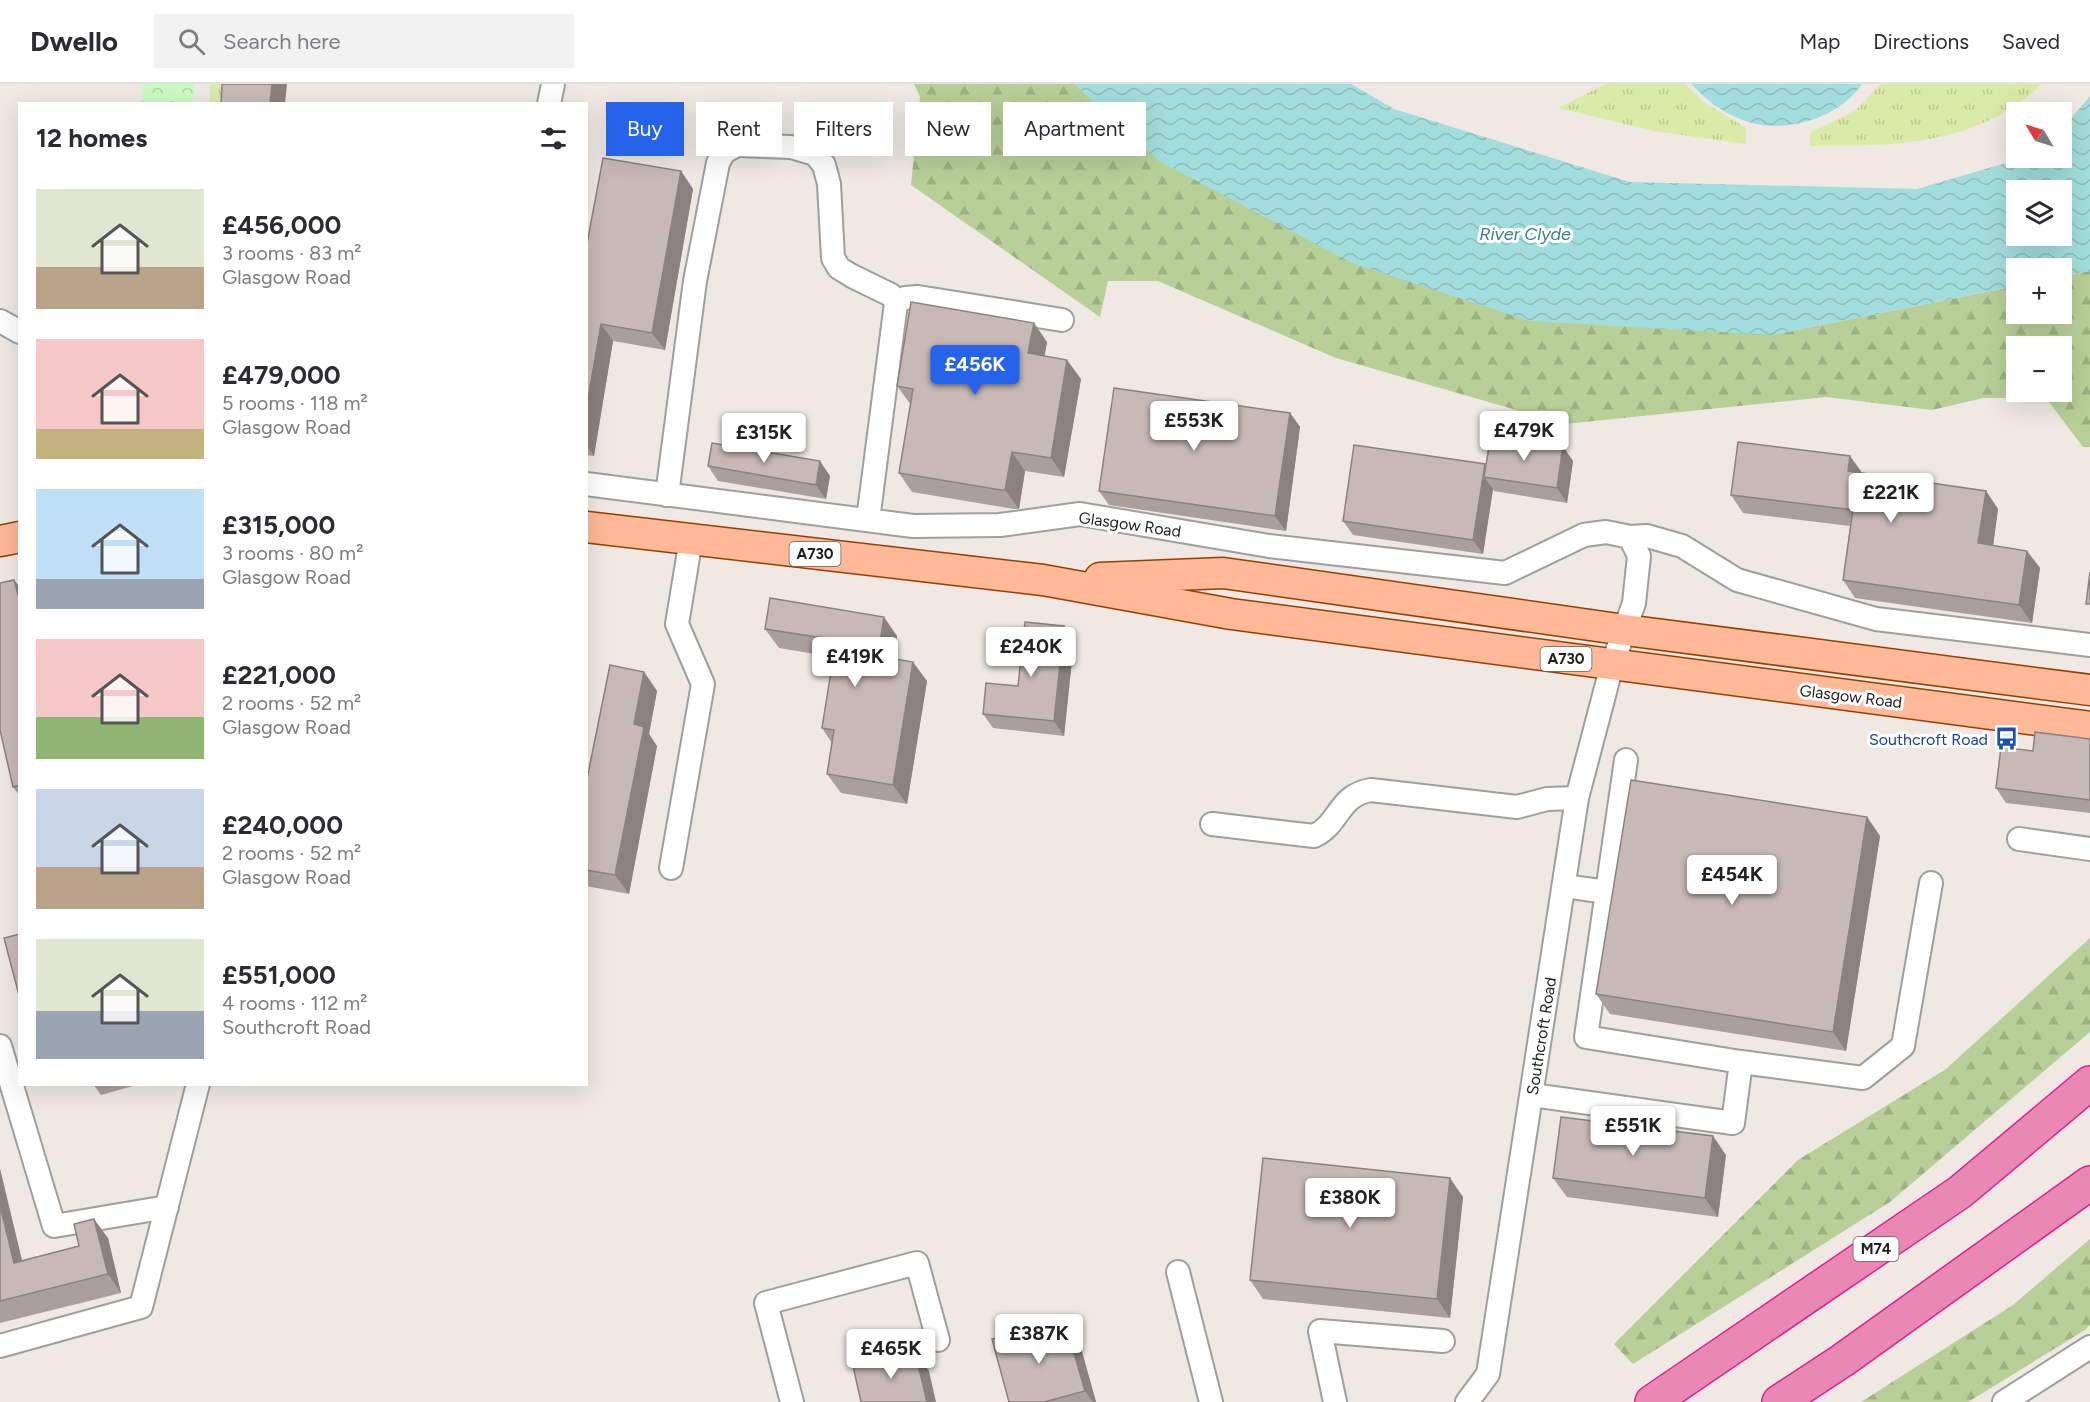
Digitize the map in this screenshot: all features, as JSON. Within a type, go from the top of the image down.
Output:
[{"type":"highway","name":"M74","points":[[1652,1402],[1960,1192],[2090,1083]]},
{"type":"highway","points":[[1779,1402],[1852,1354],[2090,1183]]},
{"type":"main road","name":"Glasgow Road","points":[[588,527],[1043,580],[1231,614],[2090,727]]},
{"type":"main road","points":[[0,541],[18,537]]},
{"type":"main road","name":"Glasgow Road","points":[[1043,580],[1222,573],[1626,630],[2090,690]]},
{"type":"street","points":[[549,102],[553,84]]},
{"type":"street","points":[[667,495],[695,281],[712,188],[724,152],[737,144],[791,147],[815,154],[824,165],[828,184],[833,258],[839,268],[891,295],[896,303],[868,520]]},
{"type":"street","points":[[896,303],[905,298],[918,297],[1062,320]]},
{"type":"street","points":[[0,321],[18,331]]},
{"type":"street","name":"Glasgow Road","points":[[588,484],[913,526],[1000,525],[1080,514],[1269,546],[1505,573],[1584,535],[1606,532],[1630,537],[1647,536],[1682,546],[1737,580],[1876,619],[2090,645]]},
{"type":"street","points":[[1612,665],[1634,603],[1639,556],[1630,537]]},
{"type":"street","points":[[671,868],[703,684],[677,624],[691,539]]},
{"type":"street","name":"Southcroft Road","points":[[1467,1402],[1488,1374],[1578,798],[1612,665]]},
{"type":"street","points":[[1626,760],[1586,1036],[1741,1062],[1863,1078],[1904,1046],[1931,883]]},
{"type":"street","points":[[1212,824],[1314,836],[1323,832],[1349,797],[1371,790],[1517,807],[1547,799],[1578,798]]},
{"type":"street","points":[[2019,839],[2090,849]]},
{"type":"street","points":[[1564,886],[1607,892]]},
{"type":"street","points":[[0,1046],[54,1226],[167,1207]]},
{"type":"street","points":[[1532,1095],[1733,1123],[1741,1062]]},
{"type":"street","points":[[0,1346],[141,1308],[197,1086]]},
{"type":"street","points":[[792,1402],[766,1303],[917,1263],[938,1340]]},
{"type":"street","points":[[1178,1272],[1211,1402]]},
{"type":"street","points":[[1335,1402],[1320,1331],[1443,1341]]},
{"type":"street","points":[[2004,1402],[2090,1347]]},
{"type":"green space","points":[[143,84],[194,84],[192,102],[142,102]]},
{"type":"green space","points":[[211,84],[237,84],[236,102],[209,102]]},
{"type":"green space","points":[[914,84],[1074,84],[1094,102],[1003,102],[1003,156],[1146,156],[1146,148],[1160,161],[1772,335],[2006,288],[2006,324],[2072,324],[2072,275],[2090,271],[2090,447],[2083,447],[2049,402],[2072,402],[2072,336],[2006,336],[2006,398],[1983,398],[1932,410],[1826,397],[1565,424],[1336,358],[1158,281],[1108,281],[1100,317],[911,185],[914,156],[991,156],[991,102],[919,102],[920,97]]},
{"type":"green space","points":[[1606,84],[1686,84],[1702,101],[1745,127],[1746,144],[1654,131],[1558,108]]},
{"type":"green space","points":[[1881,84],[2042,84],[2020,102],[2006,102],[2006,111],[1990,120],[1962,131],[1904,143],[1810,146],[1810,133],[1856,110]]},
{"type":"green space","points":[[2090,938],[2090,1032],[1890,1202],[1633,1364],[1614,1344],[1798,1160],[1946,1069]]},
{"type":"green space","points":[[2090,1239],[2090,1325],[2085,1330],[1968,1402],[1861,1402],[2013,1305]]},
{"type":"water","name":"River Clyde","points":[[1074,84],[1351,84],[1394,109],[1630,182],[1917,189],[2006,163],[2006,168],[2072,168],[2072,117],[2090,96],[2090,271],[2072,275],[2072,258],[2006,258],[2006,288],[1772,335],[1530,321],[1352,263],[1159,161],[1146,149],[1146,102],[1094,102]]},
{"type":"water","points":[[1691,84],[1862,84],[1852,97],[1823,115],[1790,125],[1773,126],[1756,124],[1733,116],[1702,95]]},
{"type":"building","points":[[222,84],[272,84],[270,102],[221,102]]},
{"type":"building","points":[[603,158],[681,171],[652,333],[601,324],[588,399],[588,238]]},
{"type":"building","points":[[911,302],[1034,323],[1028,353],[1067,360],[1051,458],[1012,452],[1005,490],[899,473],[913,389],[897,386]]},
{"type":"building","points":[[1114,388],[1290,413],[1275,516],[1099,491]]},
{"type":"building","points":[[1491,435],[1563,446],[1557,488],[1484,477]]},
{"type":"building","points":[[1738,442],[1850,456],[1848,471],[1986,491],[1978,543],[2027,551],[2019,605],[1843,580],[1853,510],[1731,495]]},
{"type":"building","points":[[712,443],[820,461],[816,485],[708,466]]},
{"type":"building","points":[[1354,445],[1485,464],[1473,540],[1343,521]]},
{"type":"building","points":[[2090,572],[2090,604],[2086,604]]},
{"type":"building","points":[[14,580],[18,595],[18,786],[13,787],[0,730],[0,583]]},
{"type":"building","points":[[770,598],[884,617],[878,656],[913,662],[893,785],[827,774],[834,730],[822,728],[836,640],[765,629]]},
{"type":"building","points":[[1025,622],[1064,626],[1054,721],[983,714],[986,683],[1018,686]]},
{"type":"building","points":[[610,665],[644,672],[634,724],[644,727],[615,875],[588,870],[588,774]]},
{"type":"building","points":[[2035,732],[2090,739],[2090,800],[1996,788],[2001,747],[2033,751]]},
{"type":"building","points":[[1631,780],[1867,817],[1833,1032],[1596,994]]},
{"type":"building","points":[[18,934],[18,991],[4,938]]},
{"type":"building","points":[[1561,1117],[1713,1136],[1705,1198],[1553,1178]]},
{"type":"building","points":[[1263,1158],[1450,1178],[1437,1299],[1250,1280]]},
{"type":"building","points":[[0,1205],[14,1263],[79,1246],[74,1224],[94,1219],[108,1274],[0,1301]]},
{"type":"building","points":[[1065,1322],[1085,1391],[1044,1402],[1009,1402],[992,1339]]},
{"type":"building","points":[[915,1352],[927,1402],[861,1402],[853,1366]]},
{"type":"place","name":"Southcroft Road","points":[[2006,739]]}]
